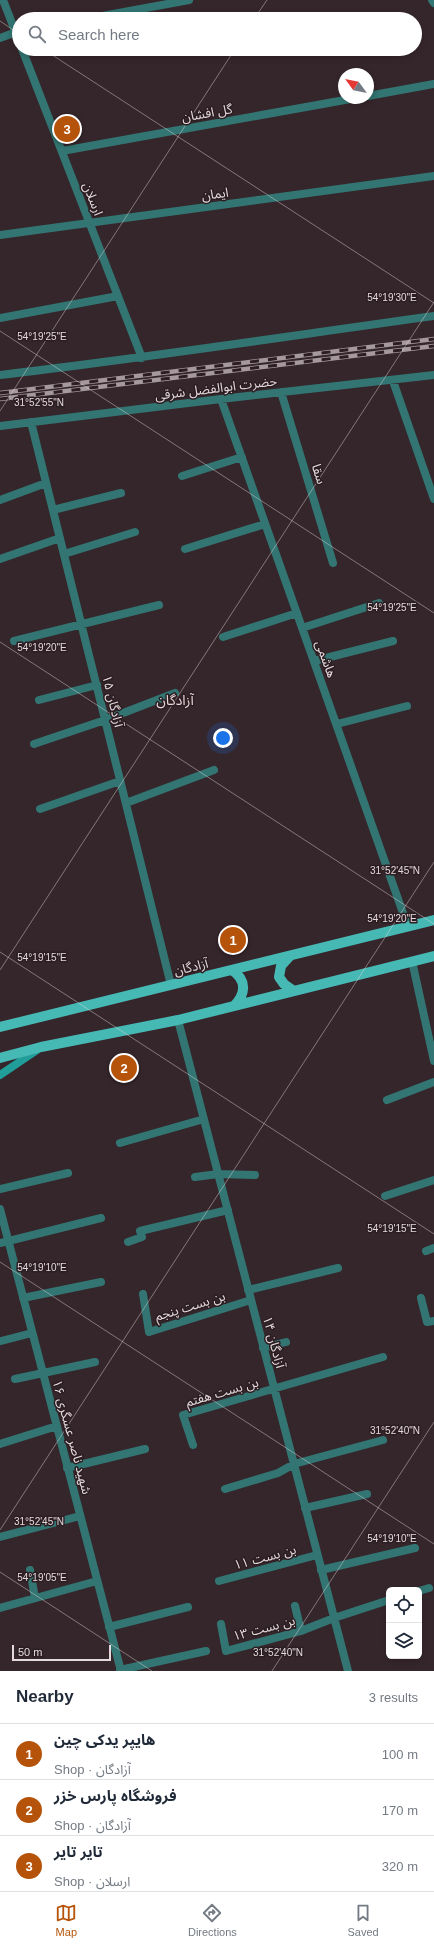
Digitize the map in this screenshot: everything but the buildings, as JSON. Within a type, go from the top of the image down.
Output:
[{"type":"main road","name":"آزادگان","points":[[0,1027],[434,920]]},
{"type":"main road","points":[[290,956],[282,966],[279,977],[284,984],[294,991]]},
{"type":"main road","points":[[0,1058],[40,1047],[178,1020],[434,956]]},
{"type":"main road","points":[[232,970],[242,980],[244,989],[241,999],[234,1006]]},
{"type":"main road","points":[[0,1075],[40,1047]]},
{"type":"street","points":[[3,0],[12,21]]},
{"type":"street","points":[[124,12],[189,0]]},
{"type":"street","points":[[0,38],[12,34]]},
{"type":"street","name":"ارسلان","points":[[25,56],[142,358]]},
{"type":"street","points":[[374,95],[434,84]]},
{"type":"street","name":"گل افشان","points":[[62,151],[338,101]]},
{"type":"street","name":"ایمان","points":[[0,235],[434,176]]},
{"type":"street","points":[[0,318],[118,296]]},
{"type":"street","points":[[0,375],[142,358],[208,346],[434,316]]},
{"type":"street","name":"حضرت ابوالفضل شرقی","points":[[0,426],[434,375]]},
{"type":"street","points":[[393,381],[434,499]]},
{"type":"street","name":"سقا","points":[[281,392],[333,563]]},
{"type":"street","name":"هاشمی","points":[[221,399],[408,926]]},
{"type":"street","name":"۱۵ آزادگان","points":[[31,422],[171,985]]},
{"type":"street","points":[[182,476],[242,457]]},
{"type":"street","points":[[0,500],[46,483]]},
{"type":"street","points":[[53,510],[121,493]]},
{"type":"street","points":[[185,549],[266,524]]},
{"type":"street","points":[[64,554],[135,532]]},
{"type":"street","points":[[0,559],[60,538]]},
{"type":"street","points":[[302,628],[379,603]]},
{"type":"street","points":[[14,641],[159,605]]},
{"type":"street","points":[[223,637],[297,613]]},
{"type":"street","points":[[314,661],[393,641]]},
{"type":"street","points":[[39,700],[97,685]]},
{"type":"street","points":[[34,744],[105,720],[175,693]]},
{"type":"street","points":[[337,724],[407,706]]},
{"type":"street","points":[[126,803],[214,770]]},
{"type":"street","points":[[40,809],[120,781]]},
{"type":"street","points":[[412,962],[434,1061]]},
{"type":"street","name":"۱۴ آزادگان","points":[[178,1020],[348,1671]]},
{"type":"street","points":[[387,1100],[434,1082]]},
{"type":"street","points":[[120,1143],[204,1119]]},
{"type":"street","points":[[0,1189],[68,1173]]},
{"type":"street","points":[[195,1177],[218,1174],[255,1175]]},
{"type":"street","points":[[385,1196],[434,1180]]},
{"type":"street","name":"۱۶ شهید ناصر عسگری","points":[[0,1209],[4,1242],[23,1298],[120,1671]]},
{"type":"street","points":[[128,1242],[142,1237],[140,1231],[228,1210]]},
{"type":"street","points":[[4,1242],[101,1218]]},
{"type":"street","points":[[248,1290],[338,1268]]},
{"type":"street","points":[[23,1298],[101,1282]]},
{"type":"street","name":"بن بست پنجم","points":[[143,1294],[149,1332],[251,1300]]},
{"type":"street","points":[[421,1298],[430,1324]]},
{"type":"street","points":[[1,1341],[32,1333]]},
{"type":"street","points":[[264,1348],[286,1342]]},
{"type":"street","points":[[274,1389],[383,1357]]},
{"type":"street","points":[[15,1379],[95,1362]]},
{"type":"street","name":"بن بست هفتم","points":[[193,1445],[183,1415],[274,1389]]},
{"type":"street","points":[[0,1444],[57,1426]]},
{"type":"street","points":[[225,1489],[278,1473],[294,1464],[383,1440]]},
{"type":"street","points":[[68,1468],[145,1448]]},
{"type":"street","points":[[305,1508],[367,1494]]},
{"type":"street","points":[[0,1537],[80,1516]]},
{"type":"street","points":[[321,1570],[415,1548]]},
{"type":"street","name":"بن بست ۱۱","points":[[218,1582],[318,1555]]},
{"type":"street","points":[[30,1570],[35,1598]]},
{"type":"street","points":[[0,1608],[97,1581]]},
{"type":"street","points":[[422,1590],[429,1588]]},
{"type":"street","name":"بن بست ۱۳","points":[[220,1624],[226,1651],[301,1631],[334,1618],[386,1601]]},
{"type":"street","points":[[295,1606],[301,1631]]},
{"type":"street","points":[[109,1627],[188,1607]]},
{"type":"street","points":[[120,1671],[206,1651]]},
{"type":"railway","points":[[0,393],[434,339]]},
{"type":"railway","points":[[0,399],[434,346]]},
{"type":"place","name":"تایر تایر","points":[[67,129]]},
{"type":"place","name":"هایپر یدکی چین","points":[[233,940]]},
{"type":"place","name":"فروشگاه پارس خزر","points":[[124,1068]]},
{"type":"district","name":"آزادگان","points":[[175,700]]}]
